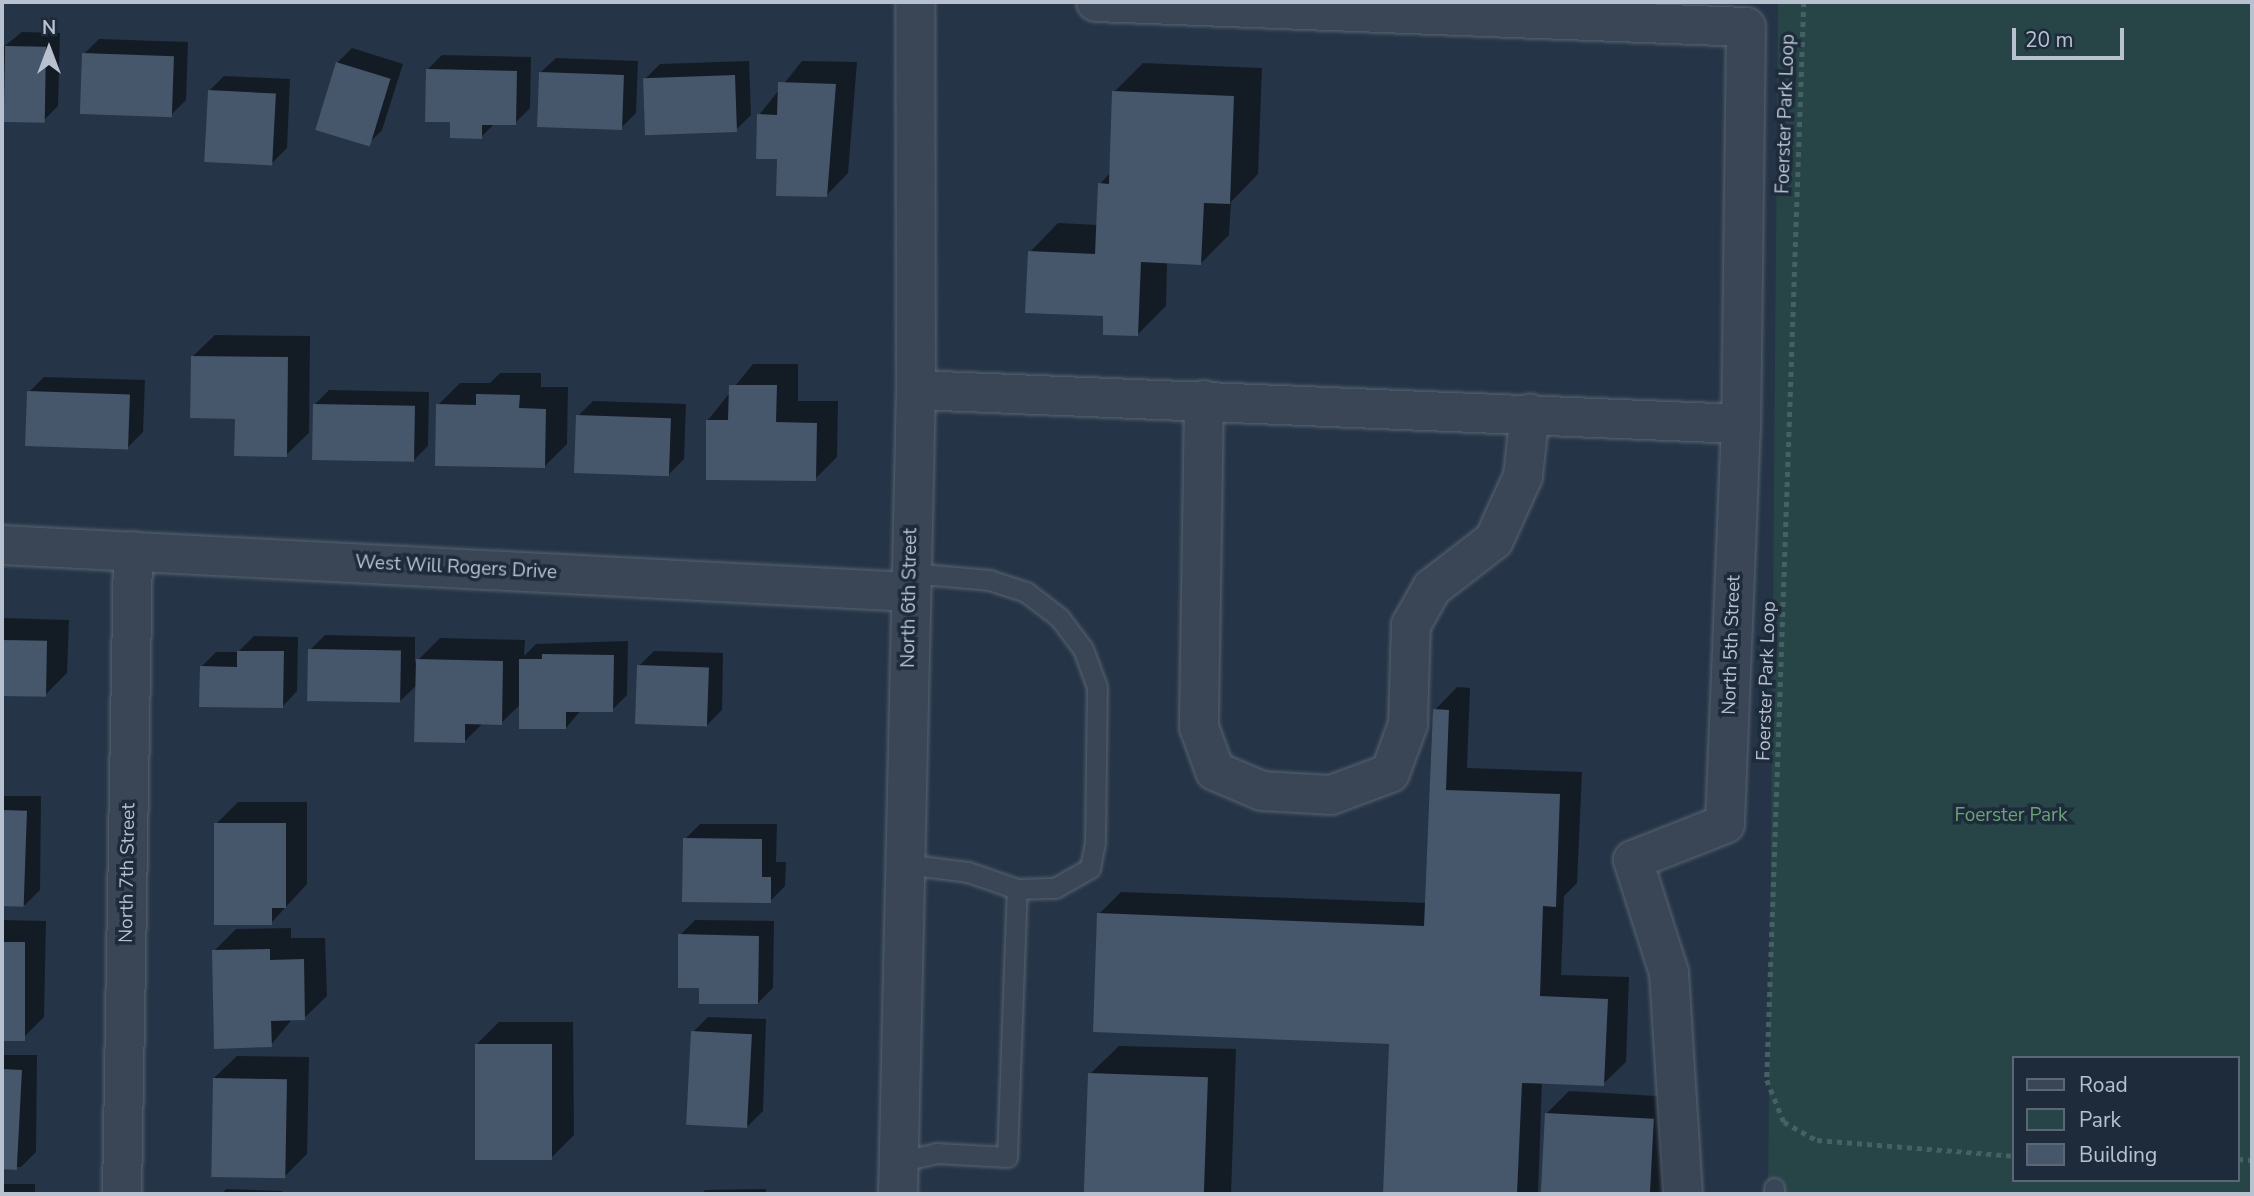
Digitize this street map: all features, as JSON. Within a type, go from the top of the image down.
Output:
[{"type":"street","name":"North 6th Street","points":[[898,1178],[916,390],[915,2]]},
{"type":"street","name":"North 5th Street","points":[[1096,2],[1746,27],[1741,424],[1725,824],[1633,860],[1670,973],[1683,1194]]},
{"type":"street","points":[[916,390],[1530,413],[1741,424]]},
{"type":"street","points":[[1204,400],[1199,727],[1215,771],[1262,792],[1331,795],[1390,774],[1408,724],[1411,625],[1432,588],[1494,540],[1523,476],[1530,413]]},
{"type":"street","name":"West Will Rogers Drive","points":[[2,545],[910,582]]},
{"type":"street","name":"North 7th Street","points":[[122,1194],[133,551]]},
{"type":"lane","points":[[904,863],[968,872],[1017,889],[1055,888],[1090,869],[1097,687],[1083,649],[1060,618],[1026,592],[990,580],[910,582]]},
{"type":"lane","points":[[898,1178],[936,1153],[1007,1157],[1017,889]]},
{"type":"path","name":"Foerster Park Loop","points":[[1804,2],[1768,1080],[1784,1122],[1817,1140],[2012,1156]]},
{"type":"green space","name":"Foerster Park","points":[[1778,2],[2252,2],[2252,1194],[1768,1194]]},
{"type":"building","points":[[5,46],[46,47],[45,123],[4,122]]},
{"type":"building","points":[[82,53],[174,56],[172,117],[80,114]]},
{"type":"building","points":[[336,62],[391,79],[370,147],[315,130]]},
{"type":"building","points":[[426,69],[517,71],[516,125],[482,125],[482,139],[450,138],[450,122],[425,122]]},
{"type":"building","points":[[539,72],[624,75],[622,130],[537,127]]},
{"type":"building","points":[[735,75],[737,132],[645,135],[643,78]]},
{"type":"building","points":[[778,82],[836,84],[827,197],[776,196],[777,159],[756,159],[757,114],[777,115]]},
{"type":"building","points":[[208,90],[276,94],[272,165],[204,162]]},
{"type":"building","points":[[1112,91],[1234,96],[1230,204],[1204,203],[1201,265],[1141,262],[1138,336],[1103,335],[1103,316],[1025,313],[1028,251],[1095,254],[1098,183],[1109,184]]},
{"type":"building","points":[[191,356],[288,357],[287,457],[234,456],[235,419],[190,418]]},
{"type":"building","points":[[729,385],[777,385],[776,422],[817,423],[816,481],[706,480],[706,420],[728,420]]},
{"type":"building","points":[[27,391],[130,395],[128,450],[25,446]]},
{"type":"building","points":[[476,394],[520,395],[519,408],[546,409],[545,468],[435,466],[436,404],[476,405]]},
{"type":"building","points":[[313,404],[415,406],[414,462],[312,460]]},
{"type":"building","points":[[576,415],[671,418],[669,476],[574,473]]},
{"type":"building","points":[[2,640],[47,641],[46,697],[2,696]]},
{"type":"building","points":[[308,649],[401,651],[400,703],[307,701]]},
{"type":"building","points":[[237,651],[284,651],[283,708],[199,707],[200,666],[237,667]]},
{"type":"building","points":[[542,654],[614,655],[613,712],[566,712],[566,729],[519,729],[519,659],[542,659]]},
{"type":"building","points":[[416,659],[503,661],[502,725],[465,724],[465,743],[414,742]]},
{"type":"building","points":[[637,665],[709,668],[707,726],[635,724]]},
{"type":"building","points":[[1433,709],[1449,710],[1446,790],[1560,794],[1556,907],[1543,906],[1540,996],[1608,999],[1604,1086],[1522,1083],[1517,1194],[1383,1194],[1389,1044],[1093,1032],[1097,913],[1424,926]]},
{"type":"building","points":[[2,810],[27,811],[24,907],[2,906]]},
{"type":"building","points":[[214,823],[286,823],[286,908],[272,908],[272,925],[214,925]]},
{"type":"building","points":[[683,838],[762,839],[762,877],[771,877],[771,903],[682,902]]},
{"type":"building","points":[[678,934],[759,936],[758,1004],[699,1004],[699,988],[678,988]]},
{"type":"building","points":[[2,942],[25,942],[25,1041],[2,1041]]},
{"type":"building","points":[[270,949],[270,960],[304,959],[305,1020],[271,1021],[272,1047],[214,1049],[212,950]]},
{"type":"building","points":[[691,1031],[752,1034],[747,1128],[686,1125]]},
{"type":"building","points":[[475,1044],[552,1044],[552,1160],[475,1160]]},
{"type":"building","points":[[2,1069],[22,1070],[17,1170],[2,1169]]},
{"type":"building","points":[[1088,1073],[1208,1077],[1204,1194],[1084,1194]]},
{"type":"building","points":[[213,1078],[287,1079],[285,1178],[211,1177]]},
{"type":"building","points":[[1545,1113],[1654,1119],[1650,1194],[1541,1194]]}]
